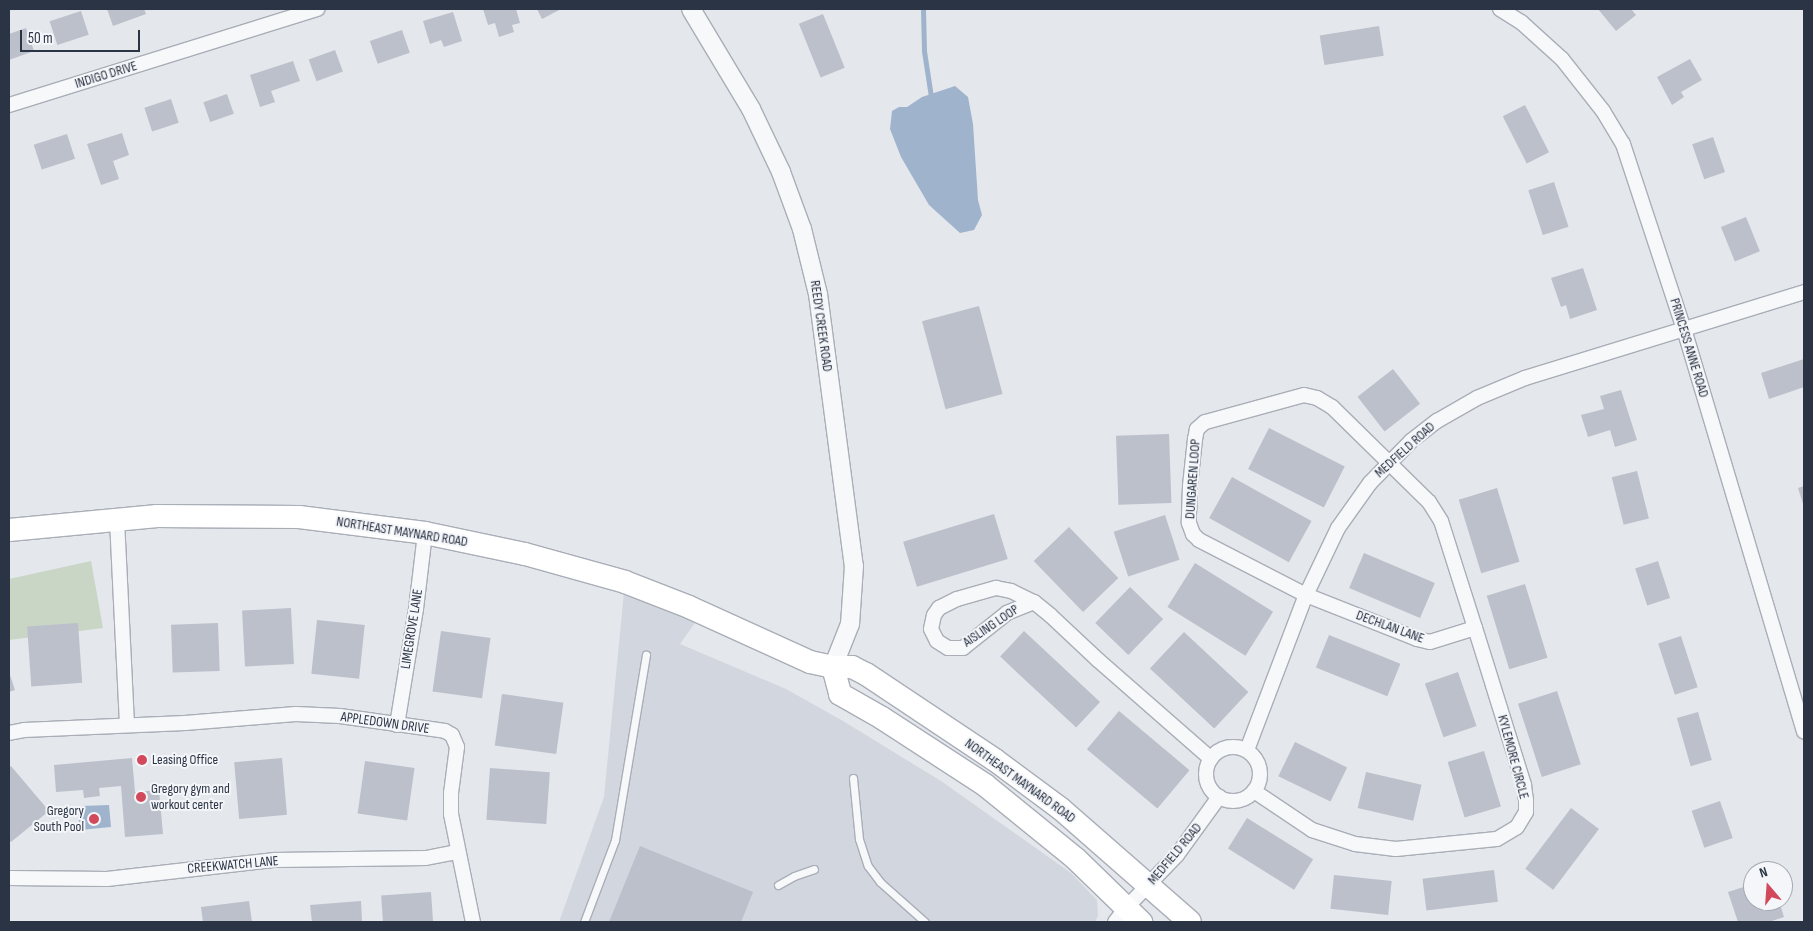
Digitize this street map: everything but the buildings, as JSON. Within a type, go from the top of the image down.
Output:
[{"type":"main road","name":"NORTHEAST MAYNARD ROAD","points":[[9,530],[157,516],[299,517],[425,533],[525,554],[625,582],[688,607],[810,662],[833,667],[852,667],[866,674],[995,760],[1061,809],[1190,922]]},
{"type":"main road","name":"NORTHEAST MAYNARD ROAD","points":[[833,667],[840,694],[882,718],[985,785],[1076,859],[1127,917]]},
{"type":"street","name":"INDIGO DRIVE","points":[[9,105],[317,9]]},
{"type":"street","name":"PRINCESS ANNE ROAD","points":[[1500,9],[1527,27],[1562,59],[1603,111],[1623,144],[1684,329],[1804,731]]},
{"type":"street","name":"REEDY CREEK ROAD","points":[[694,10],[751,109],[781,172],[802,229],[818,294],[854,566],[850,624],[833,667]]},
{"type":"street","name":"MEDFIELD ROAD","points":[[1247,750],[1306,595],[1343,519],[1388,462],[1437,421],[1477,398],[1525,378],[1804,292]]},
{"type":"street","name":"DUNGAREN LOOP","points":[[1306,595],[1200,540],[1193,534],[1189,523],[1190,486],[1197,429],[1205,422],[1304,395],[1326,402],[1388,462]]},
{"type":"street","name":"KYLEMORE CIRCLE","points":[[1254,790],[1312,830],[1335,839],[1376,848],[1443,846],[1497,839],[1510,834],[1522,821],[1526,800],[1441,521],[1429,502],[1388,462]]},
{"type":"street","points":[[117,520],[127,726]]},
{"type":"street","name":"LIMEGROVE LANE","points":[[397,725],[416,609],[425,533]]},
{"type":"street","name":"AISLING LOOP","points":[[1034,602],[1007,613],[963,648],[948,648],[937,641],[932,629],[934,615],[939,608],[958,599],[996,588],[1012,591],[1034,602],[1211,759]]},
{"type":"street","name":"DECHLAN LANE","points":[[1306,595],[1417,639],[1430,642],[1475,628]]},
{"type":"street","name":"APPLEDOWN DRIVE","points":[[9,733],[24,730],[127,726],[296,714],[340,716],[445,731],[455,741],[458,754],[451,793],[451,814],[457,852],[470,899],[473,922]]},
{"type":"street","points":[[1239,748],[1247,750],[1258,764],[1258,782],[1254,790],[1248,796],[1234,800],[1220,797],[1208,784],[1207,767],[1211,759],[1223,749],[1239,748]]},
{"type":"street","name":"MEDFIELD ROAD","points":[[1127,917],[1149,885],[1177,855],[1220,797]]},
{"type":"street","name":"CREEKWATCH LANE","points":[[9,878],[107,879],[274,860],[426,858],[457,852]]},
{"type":"lane","points":[[584,922],[615,840],[646,655]]},
{"type":"lane","points":[[853,778],[859,839],[868,866],[880,882],[925,922]]},
{"type":"lane","points":[[778,885],[794,876],[814,869]]},
{"type":"shaded area","points":[[625,582],[702,613],[680,644],[786,689],[843,721],[941,781],[1071,873],[1097,900],[1098,916],[1095,922],[559,922],[604,797]]},
{"type":"green space","points":[[91,561],[103,628],[9,640],[9,579]]},
{"type":"water","points":[[955,86],[968,97],[973,124],[978,200],[982,215],[974,230],[960,233],[929,205],[901,157],[890,129],[892,111],[899,107],[907,107],[922,97]]},
{"type":"water","name":"Gregory South Pool","points":[[109,805],[111,827],[80,830],[78,812],[82,806]]},
{"type":"waterway","points":[[923,9],[924,51],[932,103]]},
{"type":"place","name":"Leasing Office","points":[[142,760]]},
{"type":"place","name":"Gregory gym and workout center","points":[[141,797]]},
{"type":"place","name":"Gregory South Pool","points":[[94,819]]}]
